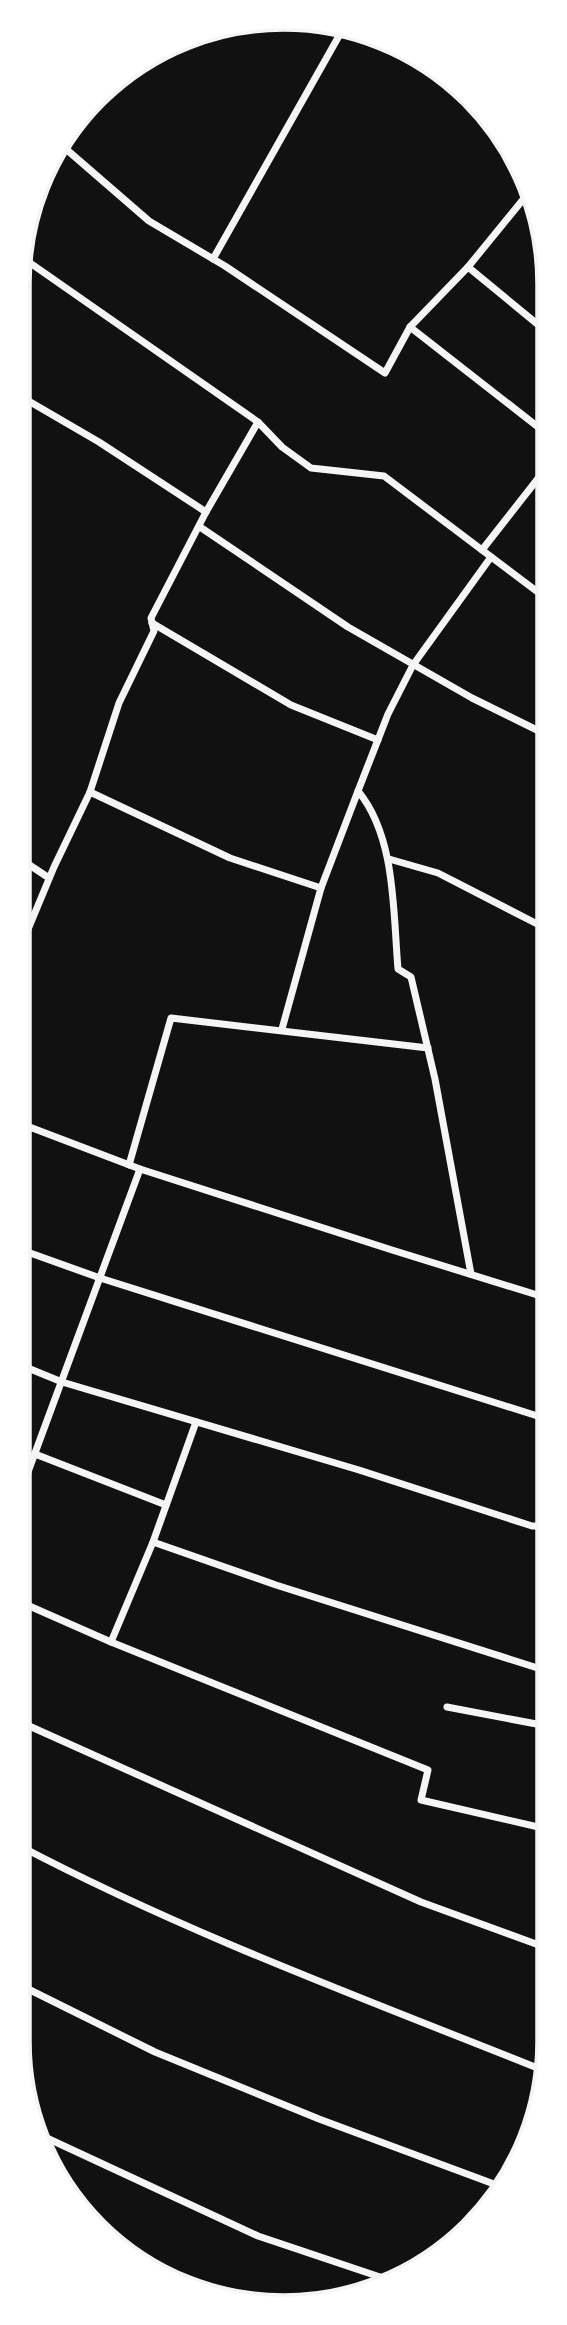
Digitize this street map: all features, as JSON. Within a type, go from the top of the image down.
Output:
[{"type":"street","points":[[213,259],[339,36]]},
{"type":"street","points":[[68,151],[149,221],[213,259],[385,373],[410,327],[468,267],[523,200]]},
{"type":"street","points":[[30,263],[258,422],[282,447],[311,468],[384,476],[537,591]]},
{"type":"street","points":[[468,267],[537,324]]},
{"type":"street","points":[[410,327],[537,426]]},
{"type":"street","points":[[30,403],[99,442],[206,513]]},
{"type":"street","points":[[30,925],[90,792],[119,703],[154,631],[151,618],[258,422]]},
{"type":"street","points":[[482,550],[537,480]]},
{"type":"street","points":[[200,527],[348,627],[472,698],[537,730]]},
{"type":"street","points":[[282,1030],[321,888],[388,714],[414,665],[491,556]]},
{"type":"street","points":[[152,623],[292,705],[378,740]]},
{"type":"street","points":[[358,791],[368,803],[389,859],[398,969],[411,977],[428,1048],[471,1275]]},
{"type":"street","points":[[90,792],[230,858],[321,888]]},
{"type":"street","points":[[389,859],[438,873],[537,924]]},
{"type":"street","points":[[30,866],[50,878]]},
{"type":"street","points":[[129,1165],[171,1018],[428,1048]]},
{"type":"street","points":[[30,1127],[139,1169],[537,1295]]},
{"type":"street","points":[[30,1464],[139,1169]]},
{"type":"street","points":[[30,1253],[100,1278],[537,1416]]},
{"type":"street","points":[[30,1369],[62,1382],[537,1526]]},
{"type":"street","points":[[111,1642],[153,1542],[196,1422]]},
{"type":"street","points":[[35,1454],[166,1505]]},
{"type":"street","points":[[153,1542],[276,1585],[537,1668]]},
{"type":"street","points":[[30,1606],[111,1642],[428,1770],[421,1800],[537,1827]]},
{"type":"street","points":[[447,1707],[537,1724]]},
{"type":"street","points":[[30,1726],[421,1902],[537,1945]]},
{"type":"street","points":[[30,1851],[69,1872],[241,1950],[536,2067]]},
{"type":"street","points":[[30,1990],[155,2052],[319,2119],[492,2184]]},
{"type":"street","points":[[49,2139],[258,2236],[379,2277]]}]
